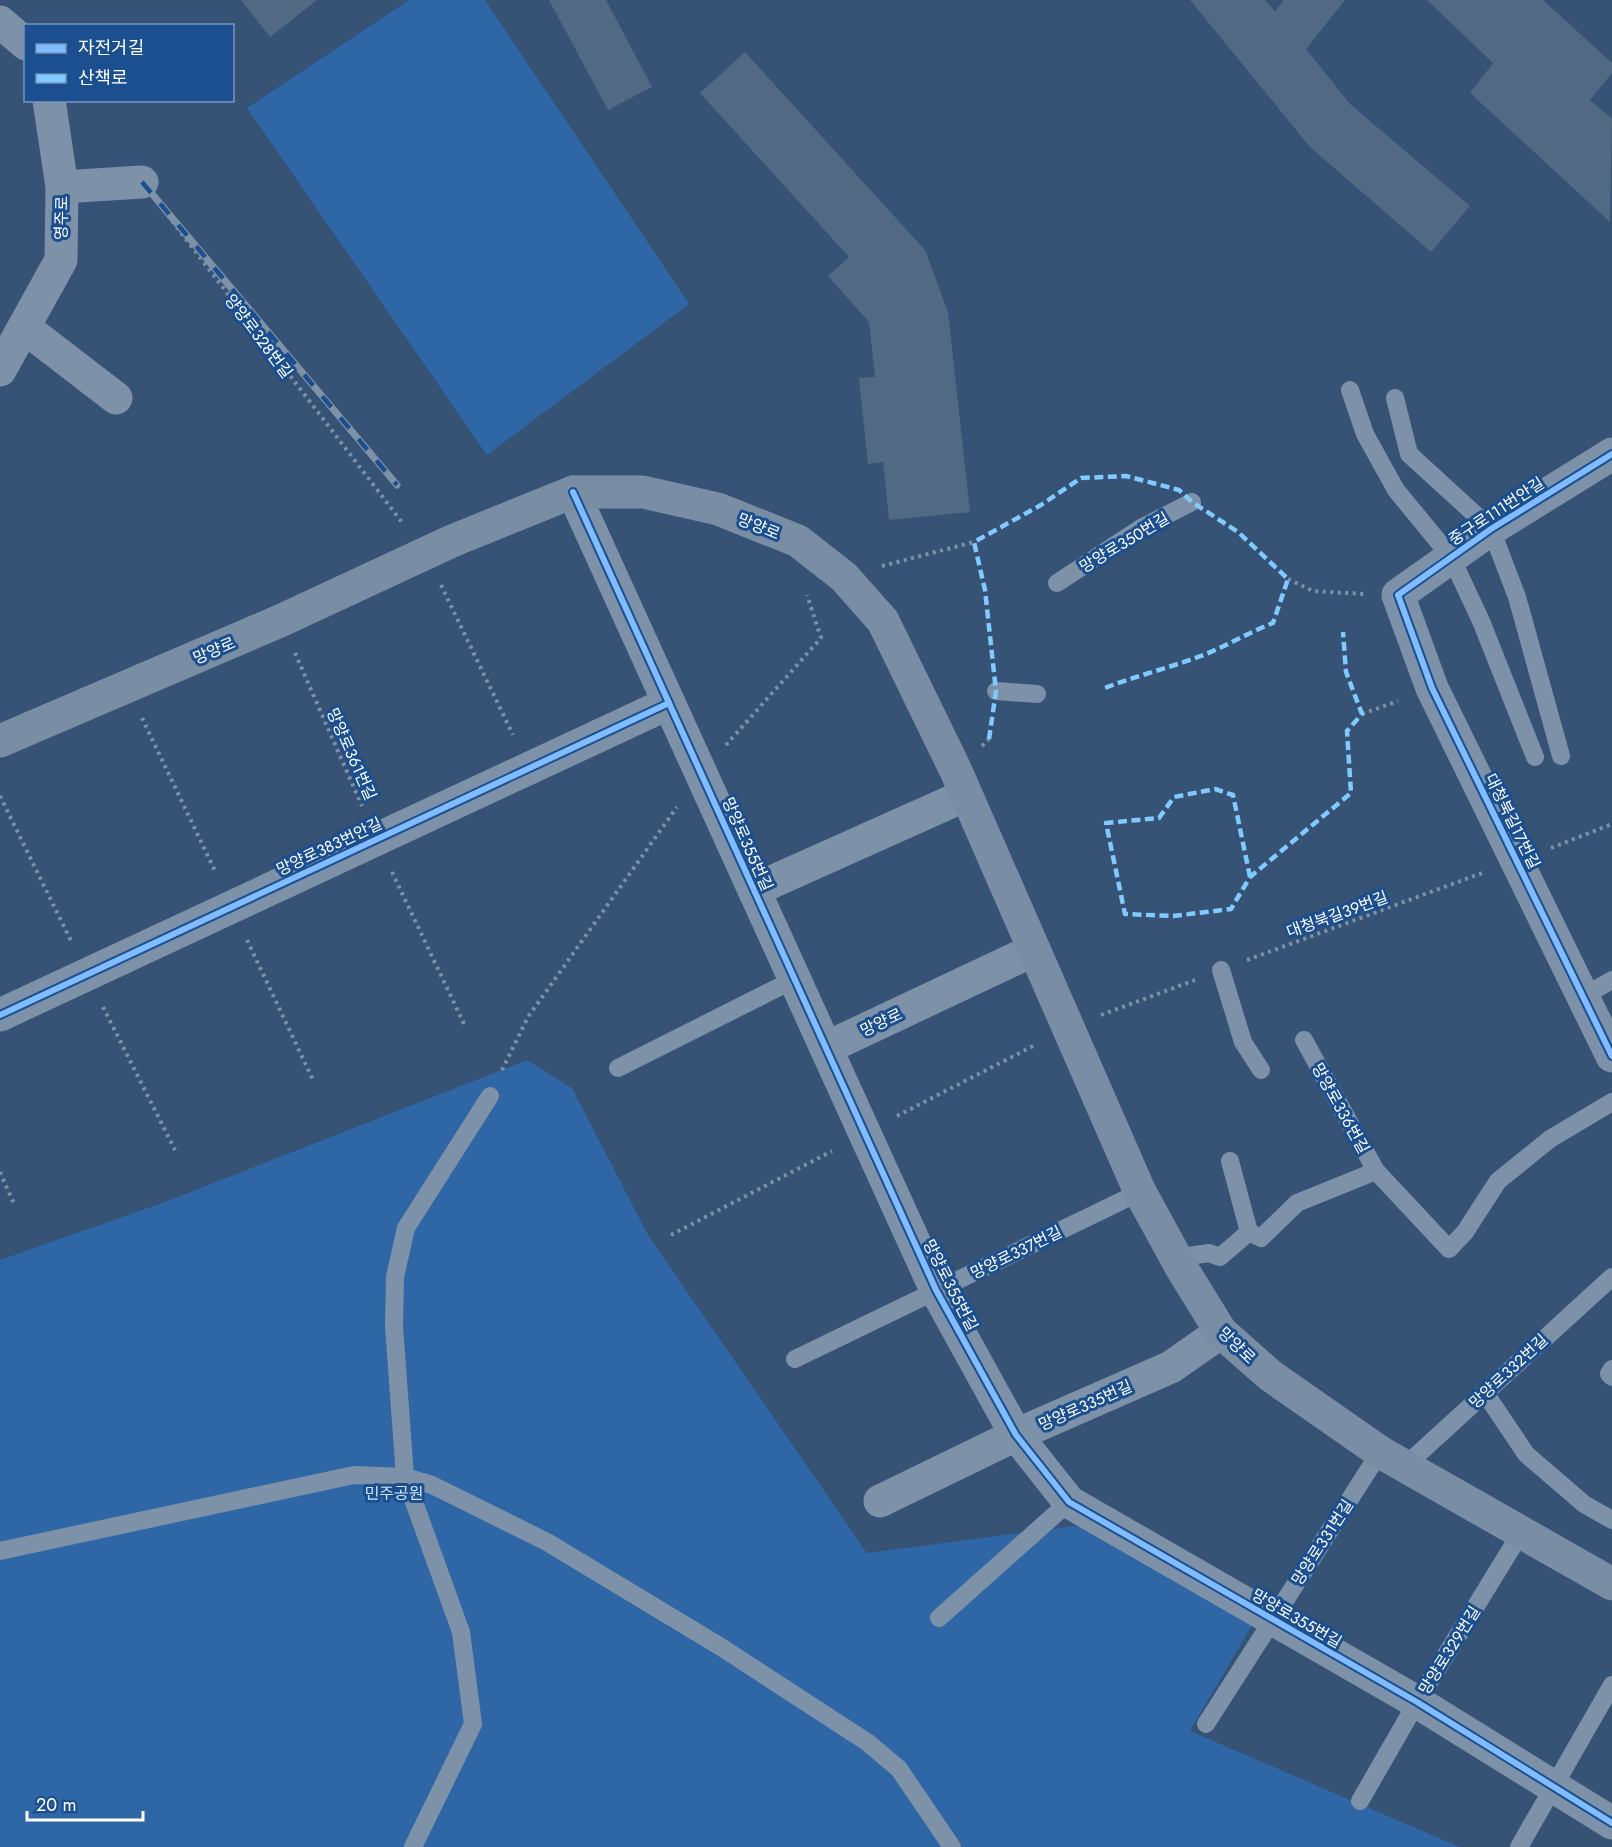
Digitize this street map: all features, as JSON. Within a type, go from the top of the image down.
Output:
[{"type":"main road","name":"망양로","points":[[0,741],[573,492],[643,492],[717,509],[798,541],[844,576],[883,621],[966,795],[1070,1026],[1140,1191],[1180,1267],[1221,1332],[1271,1376],[1393,1459],[1612,1584]]},
{"type":"street","points":[[0,22],[24,42]]},
{"type":"street","name":"영주로","points":[[0,370],[61,260],[62,187],[49,102]]},
{"type":"street","points":[[62,187],[142,182]]},
{"type":"street","points":[[25,328],[116,398]]},
{"type":"street","name":"중구로111번안길","points":[[1398,595],[1491,529],[1612,454]]},
{"type":"street","name":"망양로355번길","points":[[573,492],[936,1290],[1016,1436],[1069,1502],[1417,1702],[1612,1823]]},
{"type":"street","name":"대청북길17번길","points":[[1398,595],[1432,688],[1612,1056]]},
{"type":"street","name":"망양로383번안길","points":[[0,1015],[669,703]]},
{"type":"street","points":[[754,890],[966,795]]},
{"type":"street","name":"망양로","points":[[826,1048],[1034,950]]},
{"type":"street","name":"망양로335번길","points":[[880,1501],[1016,1436],[1171,1367],[1221,1332]]},
{"type":"lane","points":[[1350,390],[1365,434],[1396,490],[1450,557],[1494,654],[1535,757]]},
{"type":"lane","name":"중구로111번안길","points":[[1395,398],[1409,454],[1491,529]]},
{"type":"lane","name":"망양로350번길","points":[[1057,583],[1141,528],[1192,502]]},
{"type":"lane","points":[[1491,529],[1517,597],[1561,756]]},
{"type":"lane","points":[[996,691],[1036,694]]},
{"type":"lane","points":[[1221,970],[1243,1042],[1261,1070]]},
{"type":"lane","points":[[618,1068],[795,979]]},
{"type":"lane","points":[[1582,997],[1612,980]]},
{"type":"lane","name":"망양로336번길","points":[[1180,1267],[1189,1256],[1209,1253],[1220,1257],[1249,1232],[1261,1238],[1297,1203],[1376,1171],[1304,1040]]},
{"type":"lane","points":[[413,1847],[473,1724],[461,1632],[405,1477],[394,1326],[395,1277],[406,1228],[490,1096]]},
{"type":"lane","points":[[1376,1171],[1449,1249],[1465,1233],[1498,1181],[1550,1139],[1612,1102]]},
{"type":"lane","points":[[1230,1161],[1249,1232]]},
{"type":"lane","name":"망양로337번길","points":[[795,1359],[1140,1191]]},
{"type":"lane","name":"망양로332번길","points":[[1393,1459],[1485,1393],[1612,1277]]},
{"type":"lane","points":[[1612,1370],[1609,1374],[1612,1377]]},
{"type":"lane","points":[[1485,1393],[1526,1454],[1584,1504],[1612,1520]]},
{"type":"lane","name":"망양로331번길","points":[[1206,1724],[1273,1619],[1393,1459]]},
{"type":"lane","points":[[0,1551],[354,1475],[405,1477],[432,1485],[547,1542],[721,1647],[867,1742],[900,1769],[952,1847]]},
{"type":"lane","points":[[939,1618],[1069,1502]]},
{"type":"lane","name":"망양로329번길","points":[[1360,1801],[1417,1702],[1522,1531]]},
{"type":"lane","points":[[1519,1847],[1612,1686]]},
{"type":"path","points":[[490,1096],[528,1017],[701,773],[821,638],[802,581],[798,541]]},
{"type":"path","points":[[844,576],[974,542]]},
{"type":"path","points":[[426,554],[529,768]]},
{"type":"path","points":[[1287,579],[1313,591],[1398,595]]},
{"type":"path","points":[[128,686],[313,1080]]},
{"type":"path","points":[[0,796],[175,1150]]},
{"type":"path","points":[[0,1172],[14,1204]]},
{"type":"green space","points":[[409,0],[485,0],[689,304],[487,455],[247,108]]},
{"type":"green space","name":"민주공원","points":[[527,1060],[572,1088],[648,1235],[867,1553],[1081,1525],[1255,1620],[1190,1731],[1460,1847],[0,1847],[0,1260],[165,1202]]},
{"type":"building","points":[[241,0],[317,0],[270,37]]},
{"type":"building","points":[[549,0],[606,0],[652,87],[608,110]]},
{"type":"building","points":[[1190,0],[1265,0],[1275,11],[1284,0],[1345,0],[1306,49],[1350,104],[1470,206],[1431,252],[1310,147]]},
{"type":"building","points":[[1427,0],[1543,0],[1612,63],[1612,73],[1590,100],[1612,119],[1610,222],[1470,93],[1493,63]]},
{"type":"building","points":[[745,52],[925,250],[948,312],[970,512],[889,520],[883,462],[868,464],[859,378],[875,377],[869,322],[828,276],[849,257],[700,93]]},
{"type":"railway","points":[[142,182],[397,485]]},
{"type":"marked path","points":[[989,739],[996,691],[985,590],[974,542],[1041,505],[1081,478],[1126,476],[1179,490],[1192,502],[1238,532],[1288,579],[1273,623],[1206,654],[1105,688]]},
{"type":"marked path","points":[[1250,877],[1233,795],[1215,789],[1174,797],[1159,818],[1106,823],[1125,914],[1173,916],[1231,909],[1250,877],[1351,793],[1347,731],[1362,714],[1346,672],[1343,632]]},
{"type":"cycle path","points":[[1612,454],[1491,529],[1398,595],[1432,688],[1612,1056]]},
{"type":"cycle path","points":[[573,492],[936,1290],[1016,1435],[1069,1502],[1417,1702],[1612,1823]]},
{"type":"cycle path","points":[[0,1015],[669,703]]}]
